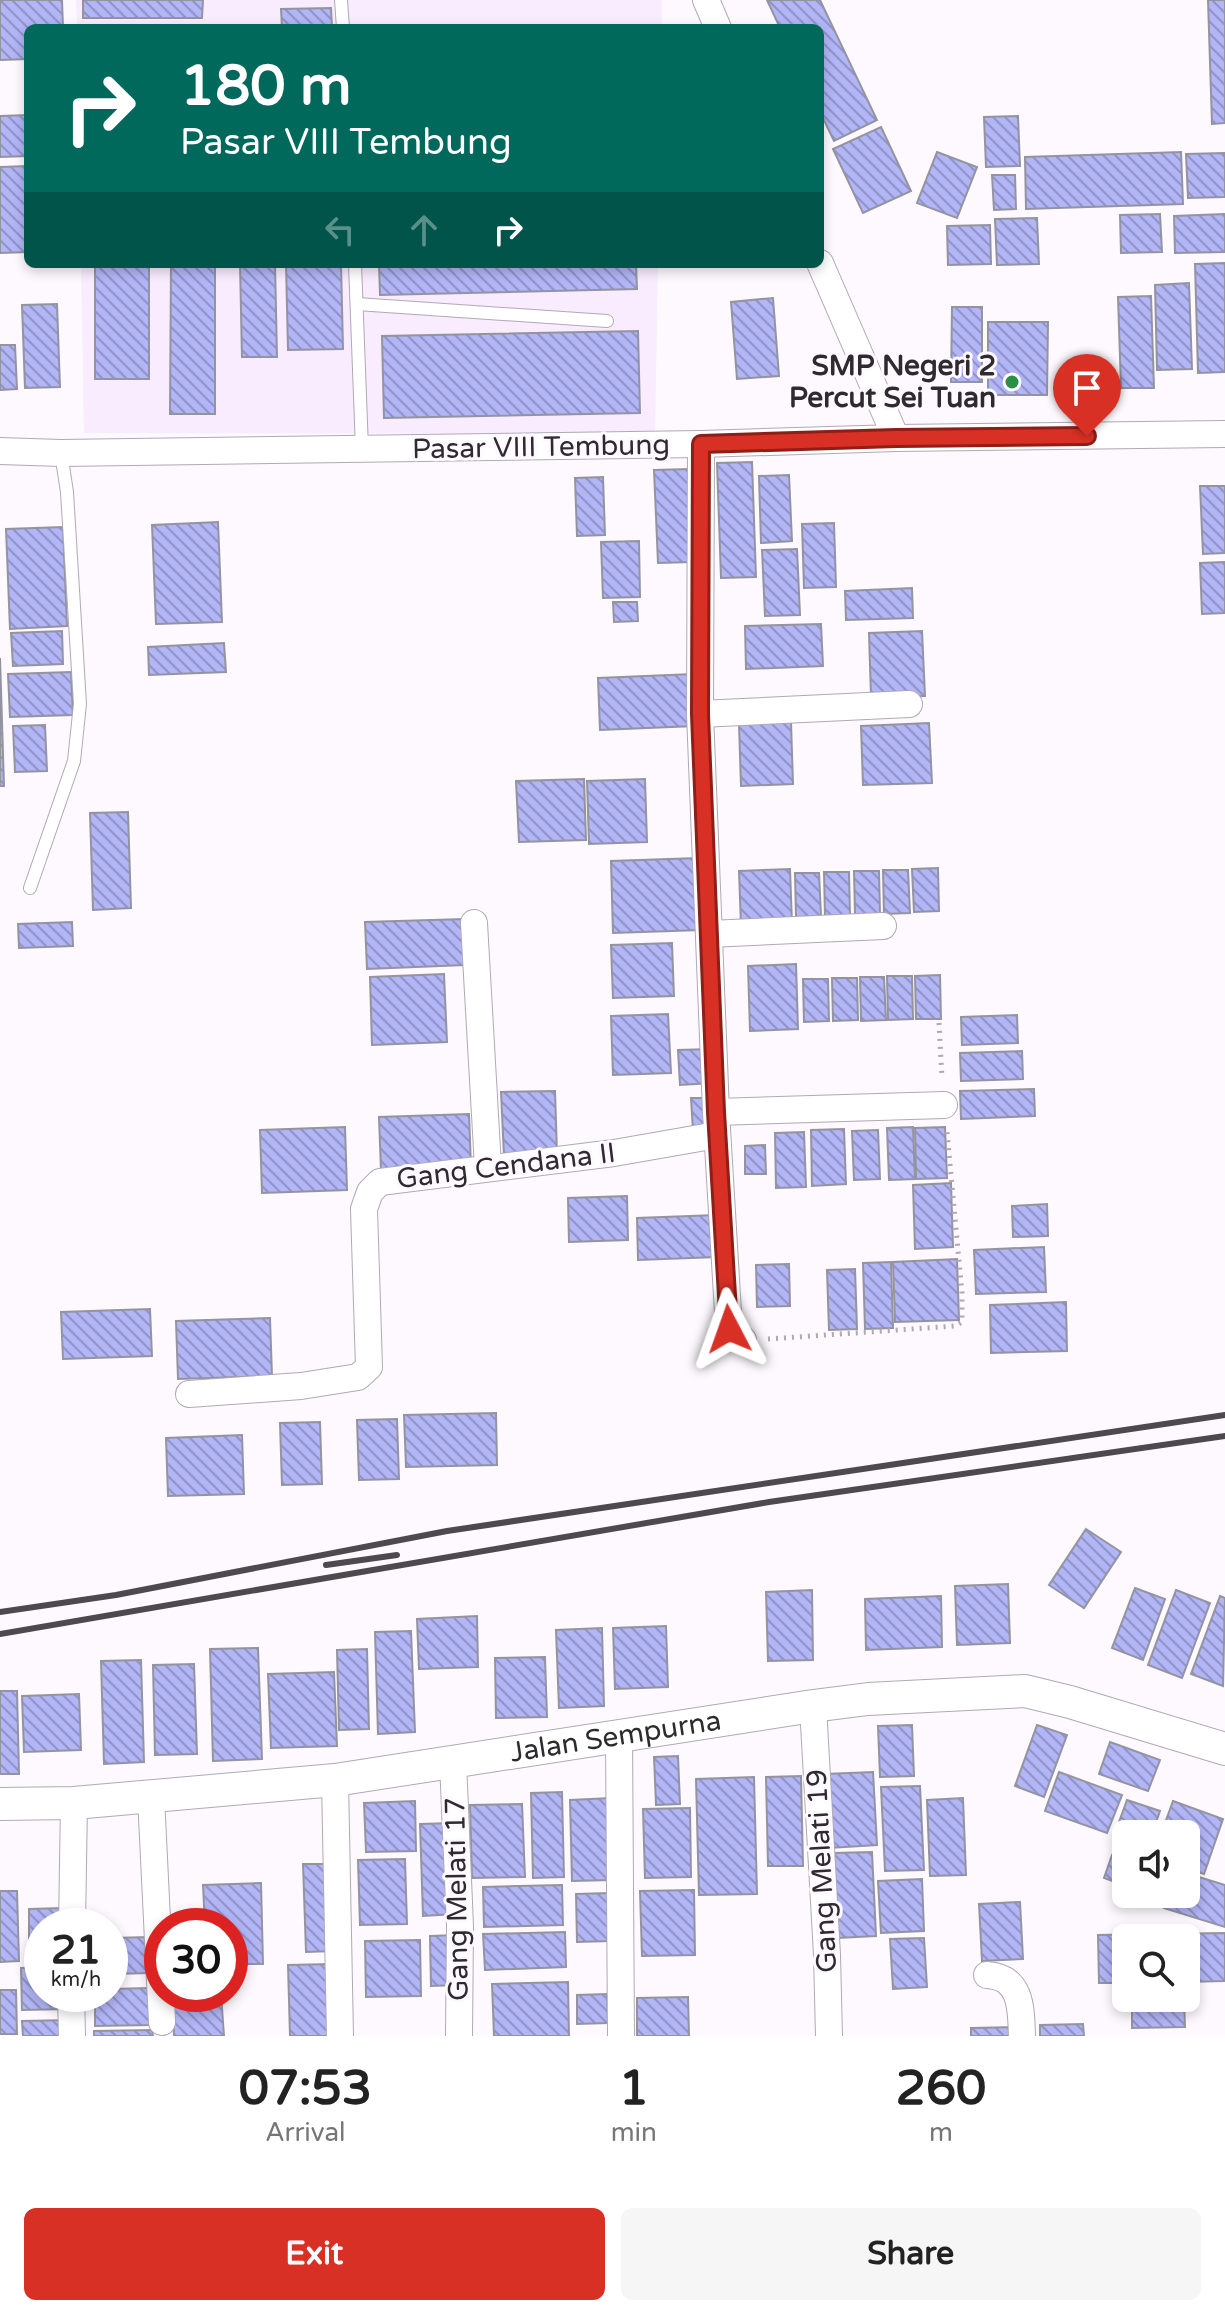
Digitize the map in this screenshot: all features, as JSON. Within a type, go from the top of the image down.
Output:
[{"type":"street","points":[[706,0],[716,24]]},
{"type":"street","points":[[822,268],[886,438]]},
{"type":"street","name":"Pasar VIII Tembung","points":[[0,451],[362,449],[1225,434]]},
{"type":"street","points":[[701,444],[700,714],[716,1123],[729,1329],[743,1340]]},
{"type":"street","points":[[700,714],[909,704]]},
{"type":"street","points":[[474,923],[488,1167]]},
{"type":"street","points":[[709,934],[883,926]]},
{"type":"street","name":"Gang Cendana II","points":[[189,1394],[301,1386],[358,1377],[369,1367],[364,1209],[370,1192],[380,1182],[614,1153],[716,1123],[944,1105]]},
{"type":"street","name":"Jalan Sempurna","points":[[0,1804],[74,1803],[335,1780],[813,1706],[868,1699],[1025,1691],[1225,1749]]},
{"type":"street","name":"Gang Melati 19","points":[[813,1706],[829,2036]]},
{"type":"street","points":[[619,1736],[621,2036]]},
{"type":"street","name":"Gang Melati 17","points":[[453,1762],[460,1926],[459,2036]]},
{"type":"street","points":[[335,1780],[340,2036]]},
{"type":"street","points":[[151,1797],[162,2022]]},
{"type":"street","points":[[72,1908],[74,1803]]},
{"type":"street","points":[[987,1975],[998,1976],[1015,1990],[1022,2036]]},
{"type":"street","points":[[71,2012],[72,2036]]},
{"type":"lane","points":[[341,0],[343,24]]},
{"type":"lane","points":[[355,268],[362,449]]},
{"type":"lane","points":[[357,304],[607,321]]},
{"type":"lane","points":[[30,888],[74,761],[80,704],[67,492],[61,453]]},
{"type":"path","points":[[743,1340],[955,1326],[962,1322],[939,1023]]},
{"type":"shaded area","points":[[76,0],[662,0],[662,24],[77,24]]},
{"type":"shaded area","points":[[81,268],[658,268],[655,434],[84,433]]},
{"type":"building","points":[[0,0],[62,0],[63,24],[24,24],[24,59],[0,60]]},
{"type":"building","points":[[83,0],[203,0],[202,18],[83,18]]},
{"type":"building","points":[[767,0],[820,0],[877,120],[834,141],[824,120],[824,24],[778,24]]},
{"type":"building","points":[[1208,0],[1225,0],[1225,123],[1212,124]]},
{"type":"building","points":[[331,8],[332,24],[282,24],[281,9]]},
{"type":"building","points":[[24,115],[24,156],[0,157],[0,116]]},
{"type":"building","points":[[1018,116],[1020,166],[986,167],[984,117]]},
{"type":"building","points":[[881,127],[911,191],[863,213],[833,149]]},
{"type":"building","points":[[937,152],[977,167],[957,218],[917,203]]},
{"type":"building","points":[[1181,152],[1183,204],[1026,209],[1025,157]]},
{"type":"building","points":[[1225,153],[1225,197],[1188,198],[1186,154]]},
{"type":"building","points":[[24,166],[24,252],[0,253],[0,167]]},
{"type":"building","points":[[992,175],[1015,175],[1016,209],[994,210]]},
{"type":"building","points":[[1160,214],[1162,252],[1121,253],[1120,215]]},
{"type":"building","points":[[1225,214],[1225,252],[1175,253],[1174,216]]},
{"type":"building","points":[[1037,218],[1039,264],[997,265],[995,219]]},
{"type":"building","points":[[990,225],[991,264],[948,265],[947,226]]},
{"type":"building","points":[[1225,263],[1225,372],[1198,373],[1195,264]]},
{"type":"building","points":[[95,268],[149,268],[149,379],[95,379]]},
{"type":"building","points":[[171,268],[215,268],[215,414],[170,414]]},
{"type":"building","points":[[240,268],[275,268],[277,357],[242,357]]},
{"type":"building","points":[[286,268],[341,268],[343,349],[288,350]]},
{"type":"building","points":[[379,268],[636,268],[637,289],[380,295]]},
{"type":"building","points":[[1189,283],[1192,369],[1157,370],[1155,285]]},
{"type":"building","points":[[1151,296],[1154,388],[1121,388],[1118,297]]},
{"type":"building","points":[[773,298],[779,376],[737,379],[731,302]]},
{"type":"building","points":[[57,304],[60,387],[25,388],[22,305]]},
{"type":"building","points":[[952,307],[982,307],[982,382],[951,382]]},
{"type":"building","points":[[988,322],[1048,322],[1047,395],[988,395]]},
{"type":"building","points":[[638,331],[640,413],[384,418],[382,336]]},
{"type":"building","points":[[0,345],[15,345],[17,389],[0,390]]},
{"type":"building","points":[[752,462],[756,577],[721,578],[717,463]]},
{"type":"building","points":[[689,469],[692,562],[658,563],[654,470]]},
{"type":"building","points":[[789,475],[792,541],[761,543],[759,476]]},
{"type":"building","points":[[603,477],[605,535],[577,536],[575,478]]},
{"type":"building","points":[[1200,486],[1225,486],[1225,553],[1203,554]]},
{"type":"building","points":[[218,522],[222,622],[156,624],[152,525]]},
{"type":"building","points":[[834,523],[836,587],[804,588],[802,524]]},
{"type":"building","points":[[63,527],[67,626],[10,629],[6,529]]},
{"type":"building","points":[[639,541],[640,597],[603,598],[601,542]]},
{"type":"building","points":[[797,549],[800,615],[765,616],[762,550]]},
{"type":"building","points":[[1225,562],[1225,613],[1202,614],[1200,563]]},
{"type":"building","points":[[912,588],[913,618],[846,620],[845,591]]},
{"type":"building","points":[[613,602],[637,602],[638,621],[614,622]]},
{"type":"building","points":[[821,624],[823,666],[746,669],[745,626]]},
{"type":"building","points":[[62,631],[63,664],[13,666],[11,633]]},
{"type":"building","points":[[922,631],[925,696],[871,697],[869,633]]},
{"type":"building","points":[[224,643],[226,672],[149,675],[148,647]]},
{"type":"building","points":[[0,658],[4,786],[0,786]]},
{"type":"building","points":[[71,672],[73,715],[10,717],[8,674]]},
{"type":"building","points":[[693,674],[695,726],[600,730],[598,678]]},
{"type":"building","points":[[791,722],[793,784],[741,786],[739,724]]},
{"type":"building","points":[[929,723],[932,783],[863,785],[861,726]]},
{"type":"building","points":[[45,725],[47,771],[15,772],[13,726]]},
{"type":"building","points":[[584,779],[586,840],[519,842],[516,781]]},
{"type":"building","points":[[645,779],[647,842],[589,844],[587,781]]},
{"type":"building","points":[[128,812],[131,908],[93,910],[90,813]]},
{"type":"building","points":[[698,858],[701,930],[613,933],[611,861]]},
{"type":"building","points":[[938,868],[939,911],[914,912],[912,869]]},
{"type":"building","points":[[790,869],[792,924],[741,926],[739,871]]},
{"type":"building","points":[[883,870],[908,870],[910,913],[884,914]]},
{"type":"building","points":[[854,871],[879,871],[880,914],[855,915]]},
{"type":"building","points":[[824,872],[849,872],[850,915],[825,916]]},
{"type":"building","points":[[795,873],[819,873],[821,916],[796,917]]},
{"type":"building","points":[[464,919],[465,965],[367,969],[365,922]]},
{"type":"building","points":[[72,922],[73,946],[19,948],[18,924]]},
{"type":"building","points":[[672,943],[674,996],[613,998],[611,945]]},
{"type":"building","points":[[796,964],[798,1029],[750,1031],[748,966]]},
{"type":"building","points":[[444,974],[447,1042],[372,1045],[370,977]]},
{"type":"building","points":[[940,975],[941,1019],[916,1019],[915,976]]},
{"type":"building","points":[[887,976],[912,976],[913,1019],[888,1020]]},
{"type":"building","points":[[860,977],[884,977],[886,1020],[861,1021]]},
{"type":"building","points":[[832,978],[857,978],[858,1020],[833,1021]]},
{"type":"building","points":[[803,979],[828,979],[829,1021],[804,1022]]},
{"type":"building","points":[[668,1014],[671,1073],[613,1075],[611,1016]]},
{"type":"building","points":[[1017,1015],[1018,1043],[962,1045],[961,1017]]},
{"type":"building","points":[[711,1049],[712,1083],[680,1085],[678,1050]]},
{"type":"building","points":[[1022,1051],[1023,1079],[961,1081],[960,1053]]},
{"type":"building","points":[[1034,1089],[1035,1116],[961,1119],[960,1091]]},
{"type":"building","points":[[555,1091],[557,1154],[504,1156],[501,1092]]},
{"type":"building","points":[[691,1098],[709,1098],[711,1130],[693,1131]]},
{"type":"building","points":[[469,1114],[471,1167],[381,1170],[379,1117]]},
{"type":"building","points":[[345,1127],[347,1190],[262,1193],[260,1130]]},
{"type":"building","points":[[913,1127],[915,1179],[889,1180],[887,1128]]},
{"type":"building","points":[[945,1127],[947,1178],[916,1179],[915,1128]]},
{"type":"building","points":[[844,1129],[846,1184],[812,1186],[811,1130]]},
{"type":"building","points":[[878,1130],[880,1179],[854,1180],[852,1131]]},
{"type":"building","points":[[804,1132],[806,1187],[776,1188],[775,1133]]},
{"type":"building","points":[[765,1145],[766,1174],[745,1174],[745,1146]]},
{"type":"building","points":[[951,1183],[953,1247],[915,1249],[913,1185]]},
{"type":"building","points":[[627,1196],[628,1240],[569,1242],[568,1198]]},
{"type":"building","points":[[1047,1204],[1048,1236],[1013,1237],[1012,1206]]},
{"type":"building","points":[[716,1215],[717,1257],[638,1260],[637,1218]]},
{"type":"building","points":[[1044,1247],[1046,1292],[976,1294],[974,1250]]},
{"type":"building","points":[[957,1259],[959,1320],[895,1322],[893,1262]]},
{"type":"building","points":[[891,1262],[893,1328],[865,1329],[863,1263]]},
{"type":"building","points":[[789,1264],[790,1306],[757,1307],[756,1265]]},
{"type":"building","points":[[855,1269],[857,1329],[829,1330],[827,1270]]},
{"type":"building","points":[[1066,1302],[1067,1351],[991,1353],[990,1305]]},
{"type":"building","points":[[150,1309],[152,1356],[63,1359],[61,1312]]},
{"type":"building","points":[[270,1318],[272,1376],[178,1379],[176,1321]]},
{"type":"building","points":[[496,1413],[497,1465],[406,1467],[404,1415]]},
{"type":"building","points":[[397,1419],[399,1479],[359,1480],[357,1420]]},
{"type":"building","points":[[320,1422],[322,1484],[282,1485],[280,1423]]},
{"type":"building","points":[[242,1435],[244,1494],[168,1496],[166,1438]]},
{"type":"building","points":[[1086,1529],[1121,1552],[1084,1608],[1049,1585]]},
{"type":"building","points":[[1008,1584],[1010,1643],[957,1645],[955,1586]]},
{"type":"building","points":[[1135,1588],[1165,1599],[1143,1660],[1112,1648]]},
{"type":"building","points":[[812,1590],[813,1660],[768,1661],[766,1592]]},
{"type":"building","points":[[1176,1590],[1210,1603],[1182,1678],[1148,1665]]},
{"type":"building","points":[[941,1596],[942,1647],[866,1650],[865,1599]]},
{"type":"building","points":[[1220,1596],[1225,1598],[1223,1686],[1191,1674]]},
{"type":"building","points":[[477,1616],[478,1667],[419,1669],[417,1619]]},
{"type":"building","points":[[666,1626],[668,1687],[615,1689],[613,1628]]},
{"type":"building","points":[[602,1628],[604,1706],[559,1708],[556,1630]]},
{"type":"building","points":[[411,1631],[415,1732],[378,1734],[375,1632]]},
{"type":"building","points":[[258,1648],[262,1759],[213,1761],[210,1649]]},
{"type":"building","points":[[367,1649],[369,1729],[339,1730],[337,1650]]},
{"type":"building","points":[[545,1657],[547,1717],[496,1718],[495,1658]]},
{"type":"building","points":[[141,1660],[144,1762],[104,1764],[101,1661]]},
{"type":"building","points":[[194,1664],[197,1754],[155,1755],[153,1665]]},
{"type":"building","points":[[334,1672],[337,1746],[271,1748],[268,1674]]},
{"type":"building","points":[[0,1691],[17,1691],[19,1774],[0,1774]]},
{"type":"building","points":[[79,1694],[81,1750],[24,1752],[22,1696]]},
{"type":"building","points":[[912,1725],[914,1776],[880,1777],[878,1726]]},
{"type":"building","points":[[1037,1725],[1067,1735],[1044,1797],[1015,1786]]},
{"type":"building","points":[[1110,1742],[1160,1760],[1148,1791],[1099,1774]]},
{"type":"building","points":[[678,1756],[680,1804],[656,1805],[654,1757]]},
{"type":"building","points":[[873,1772],[877,1845],[829,1848],[825,1774]]},
{"type":"building","points":[[1059,1772],[1122,1795],[1107,1833],[1045,1811]]},
{"type":"building","points":[[801,1776],[803,1866],[768,1866],[766,1777]]},
{"type":"building","points":[[754,1777],[757,1894],[699,1895],[696,1779]]},
{"type":"building","points":[[920,1786],[924,1870],[885,1871],[881,1787]]},
{"type":"building","points":[[562,1792],[564,1877],[533,1878],[531,1793]]},
{"type":"building","points":[[611,1798],[613,1880],[572,1881],[570,1800]]},
{"type":"building","points":[[963,1798],[966,1875],[930,1876],[927,1800]]},
{"type":"building","points":[[1127,1800],[1160,1811],[1157,1820],[1120,1820]]},
{"type":"building","points":[[415,1801],[416,1851],[366,1852],[364,1803]]},
{"type":"building","points":[[1173,1801],[1223,1819],[1204,1874],[1200,1873],[1200,1820],[1166,1820]]},
{"type":"building","points":[[522,1804],[525,1877],[472,1878],[470,1805]]},
{"type":"building","points":[[690,1808],[691,1877],[645,1878],[643,1809]]},
{"type":"building","points":[[453,1823],[456,1914],[423,1916],[420,1824]]},
{"type":"building","points":[[872,1852],[876,1936],[838,1938],[834,1853]]},
{"type":"building","points":[[1112,1855],[1112,1881],[1104,1878]]},
{"type":"building","points":[[405,1859],[407,1924],[360,1925],[358,1860]]},
{"type":"building","points":[[303,1864],[332,1864],[334,1951],[306,1952]]},
{"type":"building","points":[[1200,1877],[1225,1885],[1225,1927],[1164,1908],[1200,1908]]},
{"type":"building","points":[[922,1879],[924,1931],[881,1933],[878,1881]]},
{"type":"building","points":[[261,1883],[263,1964],[248,1964],[248,1908],[204,1908],[203,1885]]},
{"type":"building","points":[[562,1885],[563,1925],[484,1927],[483,1887]]},
{"type":"building","points":[[694,1890],[695,1955],[642,1956],[640,1891]]},
{"type":"building","points":[[0,1891],[17,1891],[19,1961],[0,1962]]},
{"type":"building","points":[[609,1893],[610,1941],[577,1942],[576,1894]]},
{"type":"building","points":[[1020,1902],[1023,1959],[982,1961],[979,1904]]},
{"type":"building","points":[[565,1932],[566,1967],[485,1970],[483,1934]]},
{"type":"building","points":[[1200,1933],[1225,1933],[1225,1981],[1200,1982]]},
{"type":"building","points":[[457,1935],[458,1985],[431,1986],[430,1936]]},
{"type":"building","points":[[1098,1935],[1112,1935],[1112,1983],[1099,1983]]},
{"type":"building","points":[[144,1937],[144,1973],[128,1974],[128,1938]]},
{"type":"building","points":[[924,1938],[927,1987],[893,1989],[890,1939]]},
{"type":"building","points":[[420,1940],[421,1996],[366,1997],[365,1941]]},
{"type":"building","points":[[330,1964],[332,2036],[290,2036],[288,1965]]},
{"type":"building","points":[[21,1968],[24,1968],[24,2010],[22,2010]]},
{"type":"building","points":[[568,1982],[569,2036],[494,2036],[492,1984]]},
{"type":"building","points":[[144,1988],[144,2012],[150,2012],[150,2025],[95,2026],[95,2012],[128,2012],[128,1989]]},
{"type":"building","points":[[0,1990],[16,1990],[17,2034],[0,2034]]},
{"type":"building","points":[[607,1994],[608,2023],[577,2024],[577,1995]]},
{"type":"building","points":[[688,1997],[689,2036],[637,2036],[637,1998]]},
{"type":"building","points":[[173,2012],[222,2012],[224,2036],[174,2036]]},
{"type":"building","points":[[1132,2012],[1184,2012],[1185,2027],[1132,2028]]},
{"type":"building","points":[[71,2020],[71,2036],[23,2036],[22,2021]]},
{"type":"building","points":[[1083,2024],[1084,2036],[1040,2036],[1040,2025]]},
{"type":"building","points":[[1019,2027],[1019,2036],[971,2036],[971,2028]]},
{"type":"building","points":[[152,2030],[153,2036],[94,2036],[94,2031]]},
{"type":"railway","points":[[0,1612],[116,1595],[447,1531],[1225,1415]]},
{"type":"railway","points":[[0,1634],[769,1502],[1225,1436]]},
{"type":"railway","points":[[326,1565],[397,1555]]},
{"type":"place","name":"SMP Negeri 2 Percut Sei Tuan","points":[[1012,382]]},
{"type":"route","points":[[729,1329],[716,1112],[700,714],[701,444],[1087,436]]}]
